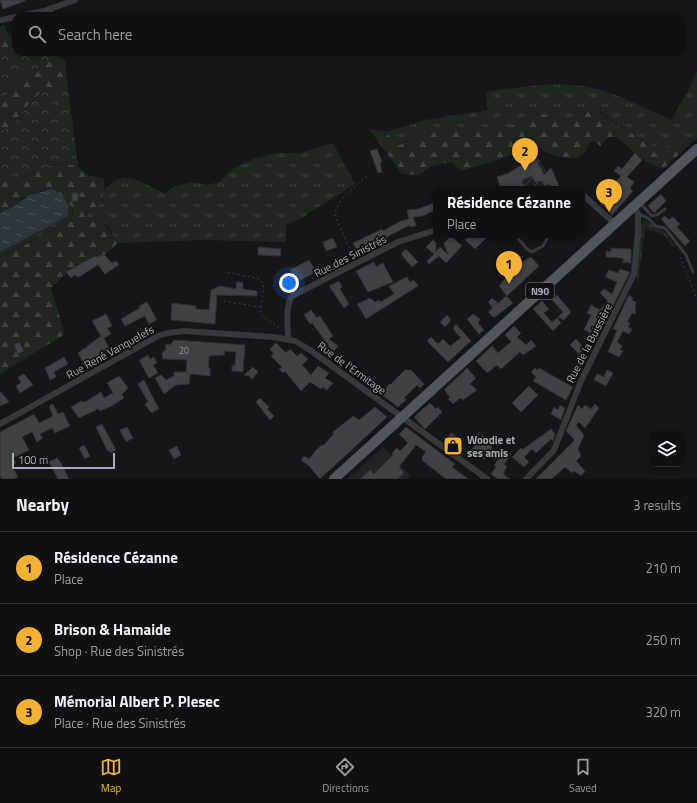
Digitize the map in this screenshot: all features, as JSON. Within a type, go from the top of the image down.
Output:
[{"type":"main road","name":"N90","points":[[334,479],[614,223],[637,207],[697,149]]},
{"type":"street","points":[[36,12],[75,0]]},
{"type":"street","points":[[0,20],[12,18]]},
{"type":"street","points":[[585,197],[614,223]]},
{"type":"street","name":"Rue de la Buissière","points":[[526,479],[554,450],[580,381],[634,274],[637,207]]},
{"type":"street","name":"Rue des Sinistrés","points":[[288,339],[289,301],[292,296],[357,262],[409,238],[433,231]]},
{"type":"street","name":"Rue René Vanquelefs","points":[[0,424],[158,336],[168,333],[184,331],[288,339]]},
{"type":"street","name":"Rue de l'Ermitage","points":[[288,339],[295,341],[310,350],[487,479]]},
{"type":"lane","points":[[51,12],[53,8]]},
{"type":"lane","points":[[637,207],[652,216],[657,215],[665,209]]},
{"type":"lane","points":[[637,207],[656,226],[665,228],[686,255],[693,272]]},
{"type":"lane","points":[[518,238],[527,249],[532,252],[543,246],[547,238]]},
{"type":"path","points":[[357,262],[335,217],[335,211],[344,198],[368,175]]},
{"type":"path","points":[[678,251],[697,299]]},
{"type":"path","points":[[228,272],[258,279],[263,283],[260,314],[279,328],[288,330]]},
{"type":"path","points":[[224,301],[261,308]]},
{"type":"shaded area","points":[[536,154],[545,169],[549,186],[515,186],[510,171]]},
{"type":"shaded area","points":[[383,447],[410,475],[407,479],[347,479]]},
{"type":"green space","points":[[4,26],[8,34],[12,36],[12,46],[0,52],[0,27]]},
{"type":"green space","points":[[12,46],[12,56],[53,56],[51,60],[43,66],[18,79],[0,102],[0,52]]},
{"type":"green space","points":[[53,56],[56,56],[65,60],[67,80],[59,86],[37,96],[32,100],[17,121],[7,129],[0,131],[0,102],[18,79],[43,66],[51,60]]},
{"type":"green space","points":[[697,71],[697,138],[685,149],[677,142],[658,150],[614,122],[601,111],[585,112],[576,119],[556,120],[541,113],[498,131],[484,127],[435,132],[419,135],[398,145],[386,132],[425,120],[488,110],[486,92],[558,84],[600,90],[627,100],[671,120],[687,93]]},
{"type":"green space","points":[[67,80],[78,167],[67,164],[56,164],[20,178],[0,180],[0,131],[7,129],[17,121],[32,100],[37,96],[59,86]]},
{"type":"green space","points":[[593,108],[657,150],[677,142],[685,149],[663,169],[646,162],[616,137],[609,137],[600,146],[594,141],[589,143],[586,151],[578,158],[555,156],[545,152],[535,145],[506,157],[462,171],[451,162],[431,166],[419,175],[402,174],[369,129],[386,132],[399,145],[419,135],[435,132],[484,127],[498,131],[541,113],[556,120],[576,119]]},
{"type":"green space","points":[[333,143],[355,184],[302,218],[286,225],[286,242],[203,240],[118,243],[107,225],[88,220],[88,212],[92,211],[100,203],[105,188],[122,178],[138,181],[164,193],[176,186],[192,182],[207,185],[219,182],[232,169],[256,158],[277,153],[300,153]]},
{"type":"green space","points":[[68,163],[78,167],[88,175],[104,178],[104,193],[97,206],[88,212],[88,219],[101,219],[118,243],[104,255],[96,255],[72,269],[71,268],[51,288],[65,334],[0,374],[0,257],[67,221],[72,217],[74,211],[73,207],[65,202],[64,199],[44,190],[23,198],[16,205],[0,213],[0,180],[27,177],[40,168]]},
{"type":"green space","points":[[65,202],[73,207],[72,217],[69,221],[0,257],[0,252],[57,222]]},
{"type":"green space","points":[[645,220],[664,231],[675,246],[672,246],[664,235],[645,228],[638,282],[636,278],[641,224]]},
{"type":"water","points":[[52,189],[61,195],[67,202],[69,209],[66,215],[61,220],[0,252],[0,213],[16,205],[29,195]]},
{"type":"building","points":[[0,0],[25,0],[25,1],[3,9]]},
{"type":"building","points":[[377,149],[382,162],[380,163],[382,172],[378,173],[370,151]]},
{"type":"building","points":[[635,153],[642,160],[627,177],[634,182],[630,188],[633,191],[612,215],[596,198],[602,192],[610,201],[620,192],[612,186],[621,176],[614,171],[618,166],[622,169]]},
{"type":"building","points":[[535,157],[544,175],[551,168],[559,186],[550,186],[549,184],[544,186],[542,181],[535,182],[532,176],[522,180],[523,186],[500,186],[497,177],[509,173]]},
{"type":"building","points":[[72,193],[78,193],[78,201],[72,201]]},
{"type":"building","points":[[661,194],[666,201],[654,213],[648,206]]},
{"type":"building","points":[[433,203],[433,211],[422,216],[413,217],[416,226],[410,227],[410,225],[387,237],[388,240],[359,255],[353,243],[382,229],[383,231],[401,221],[409,219],[407,210],[418,209]]},
{"type":"building","points":[[665,216],[669,220],[673,217],[680,224],[677,227],[690,241],[685,246],[661,219]]},
{"type":"building","points":[[333,238],[337,247],[326,251],[323,242]]},
{"type":"building","points":[[449,238],[453,238],[462,246],[446,263],[439,256],[429,264],[427,261],[434,254],[426,247],[433,240],[436,243],[436,252],[440,247],[448,255],[444,243]]},
{"type":"building","points":[[467,238],[486,238],[475,249],[465,240]]},
{"type":"building","points":[[258,247],[281,249],[280,256],[258,255]]},
{"type":"building","points":[[611,248],[631,249],[631,263],[622,262],[624,259],[621,258],[606,257],[606,251],[611,252]]},
{"type":"building","points":[[406,249],[418,262],[412,267],[401,254]]},
{"type":"building","points":[[104,255],[112,263],[116,261],[119,265],[105,274],[98,265],[79,277],[74,275],[71,278],[66,272],[93,257]]},
{"type":"building","points":[[531,257],[539,266],[507,296],[499,286],[506,277],[504,276],[519,262],[521,263]]},
{"type":"building","points":[[309,260],[316,272],[297,282],[290,270]]},
{"type":"building","points":[[374,262],[376,267],[383,263],[393,282],[368,292],[356,271]]},
{"type":"building","points":[[620,269],[630,272],[610,312],[606,309],[592,334],[584,330],[591,315],[587,313],[591,305],[600,310],[608,301],[600,293],[604,289],[612,294],[617,282],[605,277],[609,270],[618,273]]},
{"type":"building","points":[[407,277],[410,282],[414,280],[418,286],[366,319],[357,304],[370,298],[375,302],[379,300],[380,302],[394,294],[389,286]]},
{"type":"building","points":[[339,281],[342,287],[340,289],[349,304],[344,308],[329,286]]},
{"type":"building","points":[[237,282],[243,283],[243,289],[257,291],[257,296],[217,295],[215,324],[171,320],[172,303],[196,306],[196,309],[209,310],[211,290],[220,286],[236,289]]},
{"type":"building","points":[[557,295],[571,312],[564,320],[558,317],[563,312],[552,300]]},
{"type":"building","points":[[629,295],[633,298],[632,300],[636,302],[635,314],[632,313],[627,322],[630,323],[628,327],[632,329],[629,334],[623,331],[617,342],[622,346],[620,350],[623,351],[619,357],[608,352],[617,330],[613,329]]},
{"type":"building","points":[[506,296],[513,303],[494,318],[488,312],[493,308],[488,302],[492,298],[498,303]]},
{"type":"building","points":[[542,301],[549,309],[544,313],[552,322],[557,318],[561,323],[553,331],[533,309]]},
{"type":"building","points":[[147,302],[157,320],[149,324],[145,316],[125,326],[121,319]]},
{"type":"building","points":[[311,310],[317,318],[320,316],[333,336],[329,339],[338,346],[330,356],[324,352],[329,346],[312,323],[310,324],[304,315]]},
{"type":"building","points":[[106,314],[112,326],[107,328],[111,334],[104,338],[109,348],[105,350],[106,353],[97,357],[99,361],[86,368],[78,353],[101,336],[92,321]]},
{"type":"building","points":[[473,314],[480,319],[478,323],[484,330],[479,334],[467,319]]},
{"type":"building","points":[[447,315],[451,320],[445,327],[440,322]]},
{"type":"building","points":[[456,324],[471,341],[448,362],[427,341],[431,337],[438,344],[443,339],[450,346],[461,338],[453,329]]},
{"type":"building","points":[[514,326],[521,333],[517,337],[526,345],[531,340],[536,346],[523,355],[520,352],[501,369],[497,365],[487,373],[476,361],[492,346],[498,353],[511,342],[505,335]]},
{"type":"building","points":[[576,339],[585,349],[579,354],[570,345]]},
{"type":"building","points":[[174,340],[245,345],[243,372],[232,371],[232,365],[235,365],[236,352],[225,351],[224,355],[209,356],[208,368],[210,368],[210,376],[190,374],[189,384],[176,385],[164,394],[155,378],[161,375],[166,380],[174,376],[174,372],[186,372],[187,360],[163,359],[162,353],[166,349],[165,345],[171,344]]},
{"type":"building","points":[[19,342],[24,351],[18,354],[14,345]]},
{"type":"building","points":[[276,343],[286,353],[290,349],[297,356],[301,353],[308,359],[302,365],[311,375],[318,366],[329,373],[325,378],[333,383],[327,390],[323,387],[321,389],[310,382],[301,391],[285,371],[283,373],[279,369],[282,367],[271,356],[274,354],[270,349]]},
{"type":"building","points":[[148,355],[150,359],[154,357],[157,363],[153,365],[158,373],[149,378],[139,360]]},
{"type":"building","points":[[64,357],[68,364],[54,372],[56,377],[50,380],[45,368]]},
{"type":"building","points":[[253,367],[258,372],[252,379],[249,376],[244,375]]},
{"type":"building","points":[[467,368],[476,378],[470,384],[477,390],[463,400],[460,398],[453,404],[448,399],[450,397],[444,390]]},
{"type":"building","points":[[535,368],[537,370],[539,368],[573,387],[566,400],[533,381],[536,377],[531,372]]},
{"type":"building","points":[[406,369],[408,371],[410,369],[424,384],[420,388],[417,385],[404,398],[406,400],[398,407],[382,395],[389,384],[390,385]]},
{"type":"building","points":[[607,370],[613,373],[606,386],[594,380],[597,374],[604,377]]},
{"type":"building","points":[[24,374],[33,385],[20,393],[16,386],[21,383],[18,377]]},
{"type":"building","points":[[119,376],[128,388],[122,394],[124,398],[112,406],[100,411],[98,409],[79,418],[71,407],[81,401],[85,402],[101,392],[104,398],[113,393],[107,383]]},
{"type":"building","points":[[144,380],[159,409],[151,413],[145,404],[148,402],[138,384]]},
{"type":"building","points":[[529,386],[538,395],[521,412],[512,403]]},
{"type":"building","points":[[0,391],[9,402],[0,406]]},
{"type":"building","points":[[260,398],[269,407],[267,409],[274,416],[270,420],[256,402]]},
{"type":"building","points":[[430,403],[436,409],[438,407],[442,412],[425,429],[414,417]]},
{"type":"building","points":[[53,404],[58,414],[63,412],[70,426],[55,433],[52,428],[40,434],[43,438],[37,442],[32,432],[22,437],[29,450],[13,458],[16,463],[14,464],[13,468],[18,477],[14,479],[2,479],[0,476],[0,432],[34,414],[39,423],[53,416],[49,406]]},
{"type":"building","points":[[595,404],[599,408],[585,428],[579,422],[576,425],[584,435],[578,449],[581,456],[576,461],[585,471],[581,476],[574,471],[572,473],[565,467],[552,479],[536,479],[575,440],[566,431],[578,405],[582,409],[585,405],[591,409]]},
{"type":"building","points":[[560,405],[565,408],[561,420],[551,414],[554,407],[558,410]]},
{"type":"building","points":[[375,407],[387,417],[320,479],[309,466],[301,460],[304,456],[309,459],[316,450],[322,445],[323,446],[333,435],[333,432],[353,416],[359,420]]},
{"type":"building","points":[[102,424],[116,450],[111,453],[107,450],[96,427]]},
{"type":"building","points":[[127,427],[133,438],[126,442],[120,430]]},
{"type":"building","points":[[406,427],[455,464],[452,467],[468,479],[446,479],[423,461],[422,457],[426,452],[416,445],[399,467],[404,472],[398,479],[360,479],[370,470],[374,474],[393,455],[392,453],[397,448],[400,451],[408,443],[399,434]]},
{"type":"building","points":[[551,429],[555,434],[553,441],[551,439],[536,453],[532,449],[524,457],[529,462],[524,467],[512,457],[521,448],[522,450]]},
{"type":"building","points":[[451,433],[457,437],[455,441],[460,445],[455,450],[445,442]]},
{"type":"building","points":[[482,435],[487,438],[484,442],[492,447],[484,459],[471,451]]},
{"type":"building","points":[[84,445],[90,456],[85,459],[79,448]]},
{"type":"building","points":[[177,446],[181,455],[174,459],[169,450]]},
{"type":"building","points":[[503,453],[509,458],[504,464],[507,467],[504,475],[510,479],[498,479],[491,474],[496,467],[494,465]]},
{"type":"building","points":[[57,458],[69,479],[58,479],[49,462]]},
{"type":"place","name":"Brison & Hamaide","points":[[525,171]]},
{"type":"place","name":"Mémorial Albert P. Plesec","points":[[609,212]]},
{"type":"place","name":"Résidence Cézanne","points":[[509,284]]},
{"type":"place","name":"Woodie et ses amis","points":[[453,446]]}]
